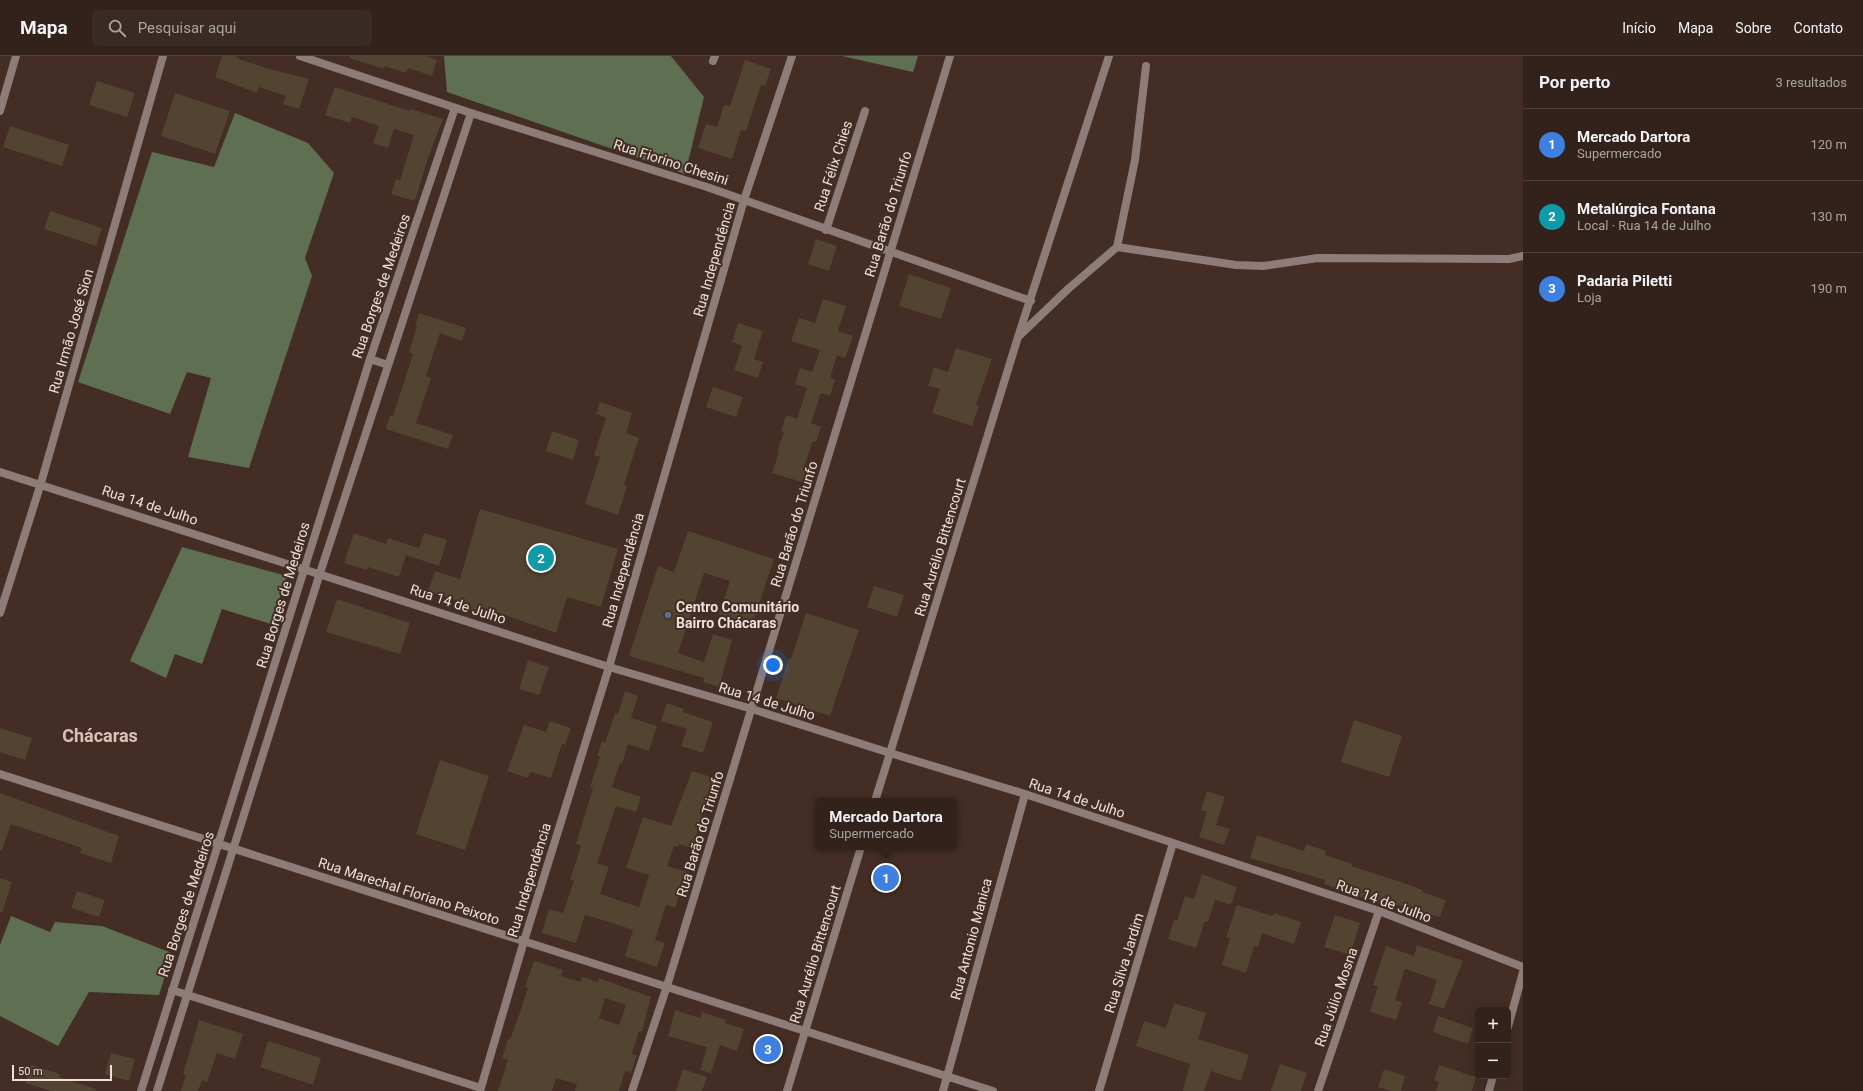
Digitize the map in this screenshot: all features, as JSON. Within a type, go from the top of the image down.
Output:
[{"type":"street","points":[[0,111],[16,56]]},
{"type":"street","name":"Rua Irmão José Sion","points":[[0,613],[41,484],[163,56]]},
{"type":"street","name":"Rua Fiorino Chesini","points":[[300,56],[470,114],[707,187],[890,253],[1031,301]]},
{"type":"street","name":"Rua Independência","points":[[481,1089],[524,941],[609,667],[744,200],[792,56]]},
{"type":"street","name":"Rua Barão do Triunfo","points":[[632,1091],[667,986],[950,56]]},
{"type":"street","name":"Rua Aurélio Bittencourt","points":[[876,798],[1018,337],[1031,301],[1109,56]]},
{"type":"street","points":[[1018,337],[1068,289],[1116,247],[1135,160],[1146,66]]},
{"type":"street","name":"Rua Borges de Medeiros","points":[[141,1091],[370,359],[455,108]]},
{"type":"street","name":"Rua Félix Chies","points":[[826,230],[865,111]]},
{"type":"street","name":"Rua Borges de Medeiros","points":[[157,1091],[320,573],[470,114]]},
{"type":"street","points":[[1116,247],[1236,265],[1263,266],[1318,258],[1509,259],[1523,256]]},
{"type":"street","points":[[370,359],[388,365]]},
{"type":"street","name":"Rua 14 de Julho","points":[[0,472],[320,573],[609,667],[752,709],[1025,794],[1379,911],[1523,967]]},
{"type":"street","name":"Rua Marechal Floriano Peixoto","points":[[0,774],[806,1030],[993,1091]]},
{"type":"street","name":"Rua Antonio Manica","points":[[942,1091],[1025,794]]},
{"type":"street","name":"Rua Silva Jardim","points":[[1099,1091],[1173,843]]},
{"type":"street","name":"Rua Aurélio Bittencourt","points":[[787,1091],[860,850]]},
{"type":"street","name":"Rua Júlio Mosna","points":[[1318,1091],[1379,911]]},
{"type":"street","points":[[1511,1017],[1523,972]]},
{"type":"street","points":[[172,990],[481,1089]]},
{"type":"street","points":[[1488,1091],[1492,1079]]},
{"type":"green space","points":[[444,56],[671,56],[704,97],[685,174],[447,92]]},
{"type":"green space","points":[[842,56],[918,56],[913,72]]},
{"type":"green space","points":[[235,113],[308,143],[334,173],[305,258],[312,276],[249,468],[188,457],[211,378],[187,372],[170,414],[78,382],[152,152],[214,167]]},
{"type":"green space","points":[[182,547],[287,576],[271,624],[222,609],[202,664],[175,654],[166,678],[130,661]]},
{"type":"green space","points":[[11,916],[50,932],[55,922],[102,926],[172,953],[159,995],[89,992],[58,1046],[0,1016],[0,945]]},
{"type":"building","points":[[222,56],[237,56],[236,58],[269,69],[309,79],[299,109],[283,104],[286,96],[259,87],[257,93],[215,77]]},
{"type":"building","points":[[350,56],[426,56],[437,60],[432,76],[408,68],[406,73],[385,66],[384,69],[350,58]]},
{"type":"building","points":[[745,60],[771,69],[765,86],[761,85],[746,131],[741,130],[732,159],[698,148],[706,124],[717,127],[724,105],[730,106]]},
{"type":"building","points":[[97,81],[135,93],[127,117],[89,105]]},
{"type":"building","points":[[335,87],[410,111],[411,109],[443,119],[427,161],[415,201],[391,194],[396,179],[400,180],[414,135],[394,129],[388,148],[373,143],[379,126],[352,117],[350,123],[325,115]]},
{"type":"building","points":[[175,93],[230,111],[215,154],[161,136]]},
{"type":"building","points":[[10,126],[69,145],[62,166],[3,147]]},
{"type":"building","points":[[50,211],[102,228],[96,246],[44,229]]},
{"type":"building","points":[[816,239],[837,246],[829,271],[808,264]]},
{"type":"building","points":[[909,274],[951,288],[941,319],[899,306]]},
{"type":"building","points":[[823,299],[846,306],[838,331],[853,336],[845,358],[837,355],[830,378],[835,380],[830,396],[821,393],[811,423],[821,427],[816,442],[813,441],[804,467],[807,468],[802,482],[772,473],[779,452],[777,451],[784,432],[781,431],[786,415],[797,419],[807,388],[795,384],[800,368],[812,372],[820,350],[791,341],[799,318],[815,323]]},
{"type":"building","points":[[419,313],[466,328],[462,341],[440,333],[426,376],[431,378],[416,423],[453,435],[448,449],[386,429],[390,415],[393,416],[413,354],[409,352],[417,326],[415,325]]},
{"type":"building","points":[[738,323],[763,331],[754,359],[763,362],[758,378],[734,370],[742,346],[732,342]]},
{"type":"building","points":[[956,348],[992,359],[976,405],[979,406],[972,426],[932,413],[940,389],[928,386],[934,367],[948,372]]},
{"type":"building","points":[[713,387],[743,397],[736,417],[706,407]]},
{"type":"building","points":[[600,402],[632,413],[626,433],[639,438],[624,485],[627,486],[618,515],[585,504],[600,457],[594,455],[606,418],[596,414]]},
{"type":"building","points":[[552,431],[579,440],[573,460],[546,451]]},
{"type":"building","points":[[480,509],[618,549],[601,607],[567,597],[556,633],[488,609],[486,615],[458,606],[460,602],[428,591],[435,571],[460,579]]},
{"type":"building","points":[[688,531],[774,559],[752,625],[719,614],[730,581],[704,573],[678,653],[704,662],[713,634],[732,640],[719,687],[703,682],[704,678],[629,656],[658,566],[674,572]]},
{"type":"building","points":[[354,533],[386,544],[388,538],[419,548],[424,533],[447,540],[439,566],[406,555],[399,577],[368,567],[367,570],[344,563]]},
{"type":"building","points":[[874,586],[904,595],[897,617],[867,607]]},
{"type":"building","points":[[337,599],[410,623],[400,654],[326,632]]},
{"type":"building","points":[[806,613],[859,630],[830,716],[776,698]]},
{"type":"building","points":[[528,660],[549,667],[539,695],[519,689]]},
{"type":"building","points":[[625,691],[638,696],[631,718],[657,726],[649,751],[628,744],[622,764],[620,763],[612,787],[641,797],[636,812],[616,806],[597,863],[609,867],[600,894],[639,907],[649,875],[626,868],[643,817],[671,826],[692,771],[714,778],[696,835],[701,836],[697,850],[679,844],[678,847],[674,846],[667,866],[687,872],[675,908],[666,905],[655,940],[665,943],[657,967],[625,956],[633,930],[609,922],[585,915],[576,943],[542,933],[549,909],[563,913],[574,881],[570,880],[581,846],[576,844],[593,788],[590,787],[600,757],[597,756],[602,741],[605,743],[615,713],[618,714]]},
{"type":"building","points":[[667,703],[684,709],[683,712],[713,722],[703,753],[681,746],[687,729],[661,721]]},
{"type":"building","points":[[1354,720],[1402,736],[1389,777],[1341,762]]},
{"type":"building","points":[[550,721],[571,728],[565,745],[562,744],[551,778],[531,772],[528,778],[507,771],[524,725],[546,732]]},
{"type":"building","points":[[0,728],[32,738],[25,760],[0,752]]},
{"type":"building","points":[[440,760],[489,776],[465,850],[416,834]]},
{"type":"building","points":[[1207,791],[1225,797],[1216,825],[1230,829],[1224,845],[1199,837],[1207,812],[1201,810]]},
{"type":"building","points":[[0,793],[119,836],[111,863],[80,853],[82,848],[11,824],[2,850],[0,850]]},
{"type":"building","points":[[1257,835],[1304,851],[1306,844],[1326,851],[1325,855],[1352,864],[1351,866],[1401,882],[1423,890],[1422,892],[1446,900],[1440,917],[1394,904],[1393,908],[1324,884],[1325,880],[1250,858]]},
{"type":"building","points":[[1202,874],[1237,887],[1231,905],[1215,900],[1208,922],[1205,921],[1196,948],[1168,939],[1174,920],[1177,921],[1185,896],[1194,899]]},
{"type":"building","points":[[0,878],[12,882],[2,913],[0,912]]},
{"type":"building","points":[[77,891],[105,900],[99,917],[71,908]]},
{"type":"building","points":[[1237,905],[1273,916],[1274,913],[1301,922],[1294,944],[1262,933],[1258,947],[1254,946],[1246,973],[1222,965],[1230,938],[1226,937]]},
{"type":"building","points":[[1335,915],[1360,923],[1350,955],[1324,947]]},
{"type":"building","points":[[1417,945],[1463,961],[1444,1009],[1429,1004],[1437,980],[1405,969],[1395,1000],[1402,1002],[1396,1020],[1370,1012],[1378,986],[1373,985],[1386,946],[1414,956]]},
{"type":"building","points":[[534,961],[563,970],[561,976],[580,982],[582,977],[598,982],[599,978],[651,997],[642,1031],[639,1031],[632,1054],[637,1055],[631,1073],[625,1071],[619,1091],[575,1091],[577,1084],[556,1078],[552,1091],[498,1091],[508,1060],[502,1058],[528,988],[525,987]],"holes":[[[605,998],[626,1005],[619,1025],[599,1018]]]},
{"type":"building","points":[[1174,1003],[1206,1013],[1198,1039],[1249,1055],[1241,1081],[1211,1071],[1204,1091],[1183,1091],[1190,1064],[1136,1046],[1144,1021],[1166,1028]]},
{"type":"building","points":[[675,1010],[700,1018],[702,1012],[726,1020],[725,1023],[744,1029],[737,1051],[720,1045],[711,1073],[700,1070],[707,1047],[668,1036]]},
{"type":"building","points":[[1438,1016],[1473,1028],[1468,1044],[1433,1032]]},
{"type":"building","points":[[199,1020],[243,1034],[235,1059],[217,1053],[207,1082],[202,1080],[198,1091],[181,1091],[186,1075],[183,1074]]},
{"type":"building","points":[[268,1041],[321,1058],[313,1085],[260,1067]]},
{"type":"building","points":[[111,1053],[135,1059],[129,1081],[105,1074]]},
{"type":"building","points":[[1280,1064],[1307,1073],[1301,1091],[1271,1091]]},
{"type":"building","points":[[31,1065],[60,1074],[59,1077],[96,1089],[96,1091],[51,1091],[25,1083]]},
{"type":"building","points":[[1439,1065],[1475,1077],[1475,1079],[1472,1091],[1436,1091],[1439,1082],[1434,1080]]},
{"type":"building","points":[[683,1069],[707,1077],[702,1091],[676,1091]]},
{"type":"building","points":[[1384,1069],[1405,1076],[1401,1091],[1391,1091],[1378,1087]]},
{"type":"place","name":"Metalúrgica Fontana","points":[[541,558]]},
{"type":"place","name":"Centro Comunitário Bairro Chácaras","points":[[668,615]]},
{"type":"place","name":"Mercado Dartora","points":[[886,878]]},
{"type":"place","name":"Padaria Piletti","points":[[768,1049]]},
{"type":"district","name":"Chácaras","points":[[100,735]]}]
